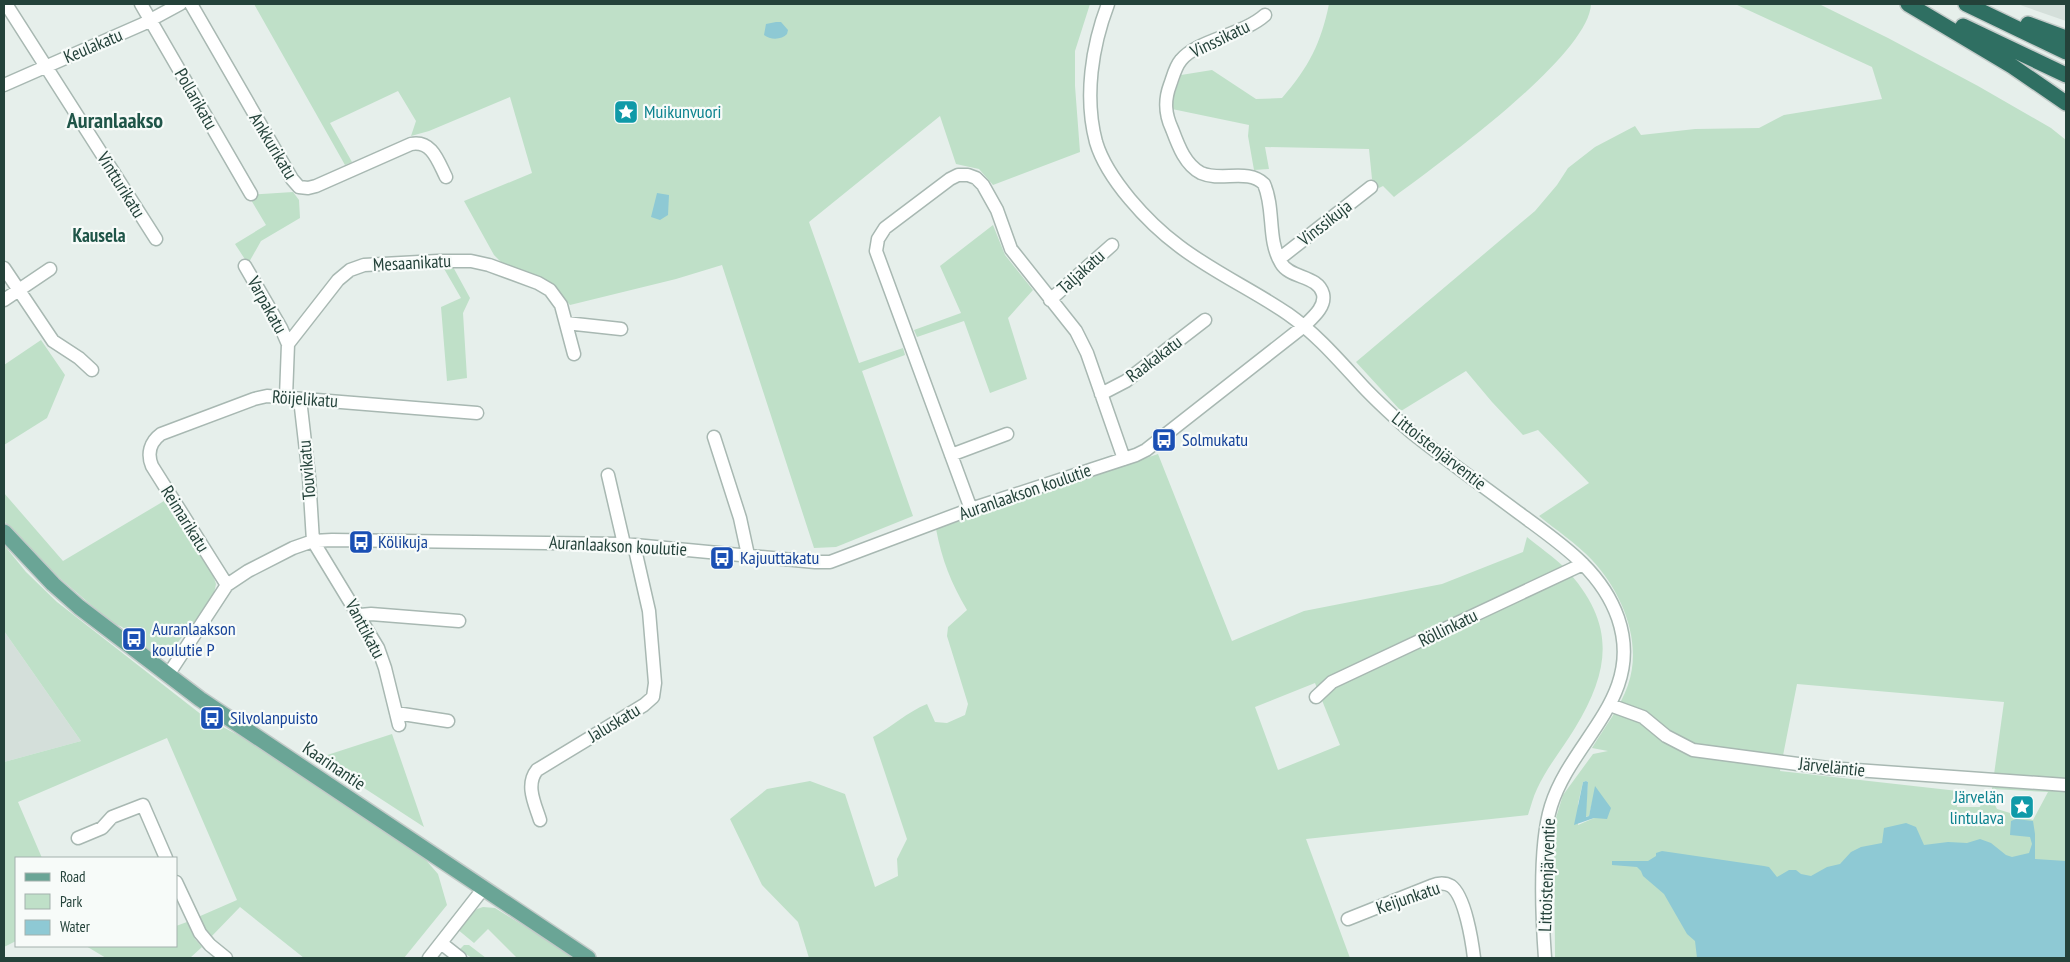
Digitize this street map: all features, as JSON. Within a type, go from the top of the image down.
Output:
[{"type":"highway","points":[[1908,4],[2012,66],[2066,103]]},
{"type":"highway","points":[[1917,4],[2066,75]]},
{"type":"highway","points":[[1967,4],[2066,38]]},
{"type":"highway","points":[[1967,4],[2066,52]]},
{"type":"main road","name":"Kaarinantie","points":[[4,532],[53,584],[104,628],[200,699],[588,958]]},
{"type":"street","name":"Vintturikatu","points":[[6,4],[156,239]]},
{"type":"street","name":"Pollarikatu","points":[[141,4],[251,194]]},
{"type":"street","name":"Keulakatu","points":[[4,84],[151,20],[180,4]]},
{"type":"street","name":"Ankkurikatu","points":[[191,4],[292,179],[299,187],[308,188],[316,186],[410,144],[417,143],[424,144],[432,150],[446,177]]},
{"type":"street","name":"Littoistenjärventie","points":[[1108,4],[1094,56],[1090,90],[1096,142],[1110,170],[1134,203],[1179,246],[1304,326],[1326,346],[1358,382],[1410,431],[1566,547],[1594,576],[1608,596],[1618,619],[1622,635],[1624,654],[1621,677],[1610,705],[1564,776],[1547,822],[1544,876],[1546,958]]},
{"type":"street","name":"Vinssikatu","points":[[1265,15],[1254,24],[1193,51],[1183,58],[1176,67],[1168,92],[1166,108],[1170,126],[1180,148],[1196,170],[1202,174],[1216,176],[1252,177],[1264,184],[1275,248],[1279,259]]},
{"type":"street","points":[[971,509],[878,260],[876,247],[880,235],[885,228],[958,175],[972,176],[980,180],[997,210],[1008,243],[1014,254],[1081,339],[1124,459]]},
{"type":"street","name":"Vinssikuja","points":[[1279,259],[1371,187]]},
{"type":"street","name":"Taljakatu","points":[[1050,300],[1112,245]]},
{"type":"street","points":[[1279,259],[1287,270],[1316,284],[1322,293],[1323,301],[1319,310],[1304,326]]},
{"type":"street","name":"Mesaanikatu","points":[[288,344],[338,280],[356,267],[378,263],[462,260],[489,265],[531,280],[550,290],[561,305],[574,354]]},
{"type":"street","name":"Varpakatu","points":[[245,266],[288,344]]},
{"type":"street","points":[[4,268],[53,341],[79,358],[92,370]]},
{"type":"street","points":[[4,300],[50,268]]},
{"type":"street","name":"Raakakatu","points":[[1101,394],[1126,381],[1205,320]]},
{"type":"street","points":[[566,323],[621,329]]},
{"type":"street","name":"Auranlaakson koulutie","points":[[168,675],[227,585],[248,571],[294,548],[313,541],[629,544],[830,562],[971,509],[1136,455],[1159,440],[1304,326]]},
{"type":"street","points":[[286,397],[288,344]]},
{"type":"street","name":"Röijelikatu","points":[[149,451],[157,437],[170,430],[261,397],[286,397],[477,413]]},
{"type":"street","name":"Touvikatu","points":[[300,399],[309,477],[313,541]]},
{"type":"street","points":[[951,455],[1007,434]]},
{"type":"street","points":[[714,437],[740,518],[748,555]]},
{"type":"street","name":"Reimarikatu","points":[[149,451],[154,471],[227,585]]},
{"type":"street","points":[[608,475],[629,544]]},
{"type":"street","name":"Vanttikatu","points":[[313,541],[360,616],[383,659],[397,719],[448,721]]},
{"type":"street","name":"Jaluskatu","points":[[540,820],[531,789],[532,779],[537,770],[644,705],[653,697],[655,683],[649,611],[629,544]]},
{"type":"street","name":"Röllinkatu","points":[[1316,698],[1332,682],[1583,564]]},
{"type":"street","points":[[360,616],[371,614],[459,621]]},
{"type":"street","name":"Järveläntie","points":[[1610,705],[1643,717],[1666,736],[1693,750],[1828,768],[2066,785]]},
{"type":"street","points":[[78,838],[102,828],[112,817],[143,805],[166,857]]},
{"type":"street","name":"Keijunkatu","points":[[1348,919],[1431,886],[1440,883],[1448,885],[1455,890],[1460,898],[1470,933],[1474,958]]},
{"type":"street","points":[[178,886],[200,933],[226,958]]},
{"type":"street","points":[[429,958],[484,889]]},
{"type":"street","points":[[441,943],[460,958]]},
{"type":"shaded area","points":[[2018,4],[2066,4],[2066,21],[2023,6]]},
{"type":"shaded area","points":[[4,631],[81,741],[4,762]]},
{"type":"green space","points":[[254,4],[1090,4],[1075,51],[1075,86],[1080,152],[993,185],[979,169],[956,164],[940,116],[809,222],[859,363],[903,348],[905,355],[862,371],[913,516],[836,547],[814,548],[722,265],[676,279],[570,305],[554,287],[501,262],[494,255],[464,201],[532,173],[510,97],[429,131],[411,136],[416,121],[398,91],[330,123],[352,162],[345,165]]},
{"type":"green space","points":[[1329,4],[1591,4],[1584,26],[1566,51],[1539,79],[1475,135],[1394,197],[1383,186],[1379,188],[1372,179],[1369,149],[1265,147],[1269,169],[1254,170],[1248,136],[1249,125],[1172,109],[1181,75],[1212,70],[1256,99],[1282,98],[1300,76],[1313,54],[1322,31]]},
{"type":"green space","points":[[1735,4],[1819,4],[1978,86],[2051,128],[2066,140],[2066,958],[1555,958],[1554,824],[1563,795],[1593,754],[1608,751],[1592,748],[1621,702],[1632,669],[1633,652],[1627,618],[1621,602],[1612,587],[1603,573],[1586,554],[1539,516],[1589,483],[1538,430],[1523,435],[1466,371],[1401,411],[1356,362],[1535,211],[1557,185],[1568,168],[1595,147],[1635,126],[1641,135],[1695,129],[1759,128],[1784,115],[1882,99],[1872,67]],"holes":[[[1797,684],[2004,702],[1992,789],[2048,792],[2033,820],[1997,809],[1995,805],[1982,801],[1980,807],[1957,807],[1958,791],[1780,771]],[[1583,782],[1588,782],[1585,817],[1589,816],[1594,795],[1594,818],[1578,825],[1578,804]]]},
{"type":"green space","points":[[293,192],[299,200],[300,218],[261,241],[248,264],[235,244],[266,225],[248,195]]},
{"type":"green space","points":[[993,225],[1005,255],[1033,290],[1008,318],[1027,379],[990,393],[964,321],[917,337],[914,330],[961,313],[940,266]]},
{"type":"green space","points":[[452,265],[470,298],[463,313],[467,378],[447,381],[441,307],[461,298],[443,267]]},
{"type":"green space","points":[[41,340],[65,375],[47,418],[4,445],[4,365]]},
{"type":"green space","points":[[1158,454],[1232,641],[1304,611],[1442,584],[1523,552],[1527,537],[1565,568],[1593,607],[1600,626],[1603,645],[1601,665],[1596,685],[1587,706],[1541,781],[1534,795],[1528,815],[1306,839],[1350,958],[809,958],[798,922],[762,885],[730,819],[767,789],[810,781],[845,794],[875,887],[898,876],[897,859],[907,839],[873,737],[927,704],[935,722],[947,723],[965,715],[968,704],[947,636],[948,627],[967,610],[948,571],[936,529]],"holes":[[[1315,683],[1340,745],[1278,770],[1255,707]]]},
{"type":"green space","points":[[4,493],[63,561],[164,501],[213,575],[216,584],[213,598],[171,651],[157,656],[122,627],[111,622],[55,574],[22,542],[4,521]]},
{"type":"green space","points":[[4,545],[26,572],[57,602],[207,719],[250,741],[418,851],[438,874],[447,905],[404,958],[304,958],[240,907],[210,938],[198,917],[237,900],[167,738],[18,802],[42,857],[15,857],[15,942],[4,947],[4,762],[81,741],[4,631]]},
{"type":"green space","points":[[392,734],[424,827],[318,758]]},
{"type":"green space","points":[[483,907],[495,908],[576,958],[516,957],[488,929],[474,943],[457,929],[477,909]]},
{"type":"green space","points":[[187,922],[195,939],[202,947],[190,958],[106,958],[88,947],[178,947],[178,925]]},
{"type":"green space","points":[[464,945],[469,945],[486,958],[472,958],[459,950]]},
{"type":"water","points":[[781,22],[788,30],[787,34],[776,39],[764,35],[766,24]]},
{"type":"water","points":[[657,193],[669,195],[668,215],[660,220],[651,217]]},
{"type":"water","points":[[1583,782],[1588,782],[1586,817],[1589,816],[1595,786],[1611,808],[1607,819],[1594,818],[1574,825]]},
{"type":"water","points":[[2016,819],[2033,821],[2035,859],[2066,861],[2066,958],[1697,958],[1695,941],[1687,934],[1664,894],[1643,876],[1637,867],[1612,865],[1612,861],[1648,861],[1656,856],[1656,853],[1662,851],[1769,867],[1777,877],[1789,870],[1796,870],[1801,874],[1811,876],[1827,867],[1840,864],[1851,852],[1861,847],[1882,843],[1884,828],[1906,823],[1916,827],[1924,845],[1948,842],[1967,843],[1980,839],[1991,843],[2006,855],[2012,857],[2029,853],[2032,844],[2030,837],[2010,835],[2011,821]]},
{"type":"place","name":"Muikunvuori","points":[[626,112]]},
{"type":"place","name":"Solmukatu","points":[[1164,440]]},
{"type":"place","name":"Kölikuja","points":[[361,542]]},
{"type":"place","name":"Kajuuttakatu","points":[[722,558]]},
{"type":"place","name":"Auranlaakson koulutie P","points":[[134,639]]},
{"type":"place","name":"Silvolanpuisto","points":[[212,718]]},
{"type":"place","name":"Järvelän lintulava","points":[[2022,807]]},
{"type":"district","name":"Auranlaakso","points":[[115,120]]},
{"type":"district","name":"Kausela","points":[[99,235]]}]
